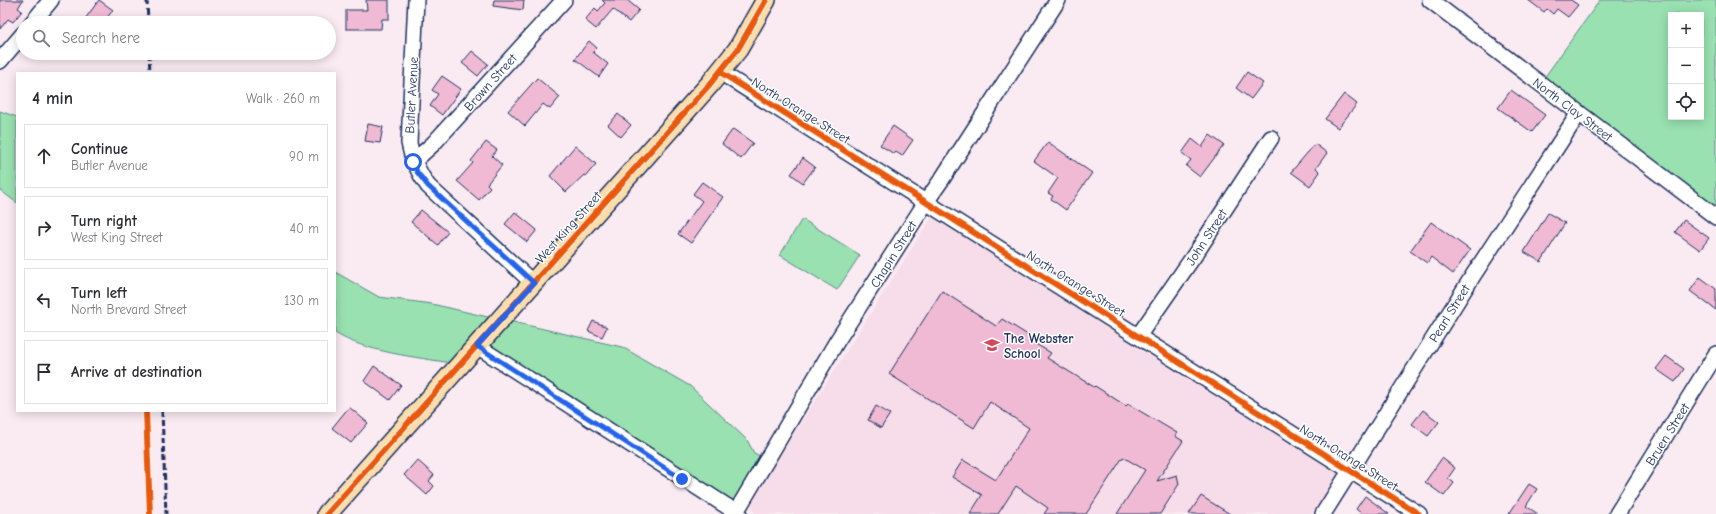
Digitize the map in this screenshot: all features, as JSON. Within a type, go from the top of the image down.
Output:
[{"type":"main road","name":"West King Street","points":[[327,514],[534,283],[720,72],[738,49],[766,0]]},
{"type":"street","points":[[38,16],[51,0]]},
{"type":"street","name":"Butler Avenue","points":[[416,0],[409,143],[417,172],[428,186],[534,283]]},
{"type":"street","name":"Brown Street","points":[[413,162],[433,144],[564,0]]},
{"type":"street","name":"Chapin Street","points":[[737,513],[837,341],[1058,0]]},
{"type":"street","name":"North Clay Street","points":[[1430,0],[1716,217]]},
{"type":"street","points":[[0,61],[16,42]]},
{"type":"street","name":"North Orange Street","points":[[720,72],[1139,335],[1419,514]]},
{"type":"street","name":"Pearl Street","points":[[1323,514],[1474,274],[1579,113]]},
{"type":"street","name":"John Street","points":[[1139,335],[1196,253],[1271,138]]},
{"type":"street","points":[[477,346],[737,513]]},
{"type":"street","name":"Bruen Street","points":[[1617,514],[1716,354]]},
{"type":"shaded area","name":"The Webster School","points":[[932,217],[1338,474],[1312,514],[755,514],[750,503]]},
{"type":"green space","points":[[1600,0],[1716,0],[1716,209],[1544,78]]},
{"type":"green space","points":[[0,111],[16,117],[16,202],[0,190]]},
{"type":"green space","points":[[802,219],[860,255],[837,290],[780,255]]},
{"type":"green space","points":[[336,273],[379,297],[432,304],[492,318],[451,363],[391,353],[361,345],[336,334]]},
{"type":"green space","points":[[509,321],[622,347],[690,386],[747,440],[754,453],[760,456],[733,503],[636,442],[571,396],[540,380],[487,345]]},
{"type":"building","points":[[0,0],[23,0],[18,8],[22,11],[18,16],[16,16],[13,22],[8,19],[0,29]]},
{"type":"building","points":[[99,0],[113,10],[108,16],[87,16]]},
{"type":"building","points":[[366,0],[389,0],[389,19],[382,19],[381,29],[346,29],[346,10],[367,10]]},
{"type":"building","points":[[494,0],[524,0],[523,10],[493,6]]},
{"type":"building","points":[[602,0],[627,0],[639,10],[629,22],[613,9],[596,29],[585,20],[595,8],[598,11],[605,3]]},
{"type":"building","points":[[1528,0],[1571,0],[1578,5],[1568,17],[1557,9],[1553,14],[1547,9],[1544,12]]},
{"type":"building","points":[[589,41],[597,48],[593,52],[608,64],[599,77],[575,59]]},
{"type":"building","points":[[472,51],[488,64],[478,76],[462,63]]},
{"type":"building","points":[[1247,72],[1263,83],[1251,99],[1236,88]]},
{"type":"building","points":[[442,76],[461,89],[442,115],[430,106],[438,94],[432,90]]},
{"type":"building","points":[[537,78],[560,97],[550,109],[543,104],[525,126],[508,111]]},
{"type":"building","points":[[1511,90],[1545,115],[1532,132],[1498,108]]},
{"type":"building","points":[[1344,94],[1357,104],[1338,128],[1325,119]]},
{"type":"building","points":[[618,114],[631,125],[621,137],[608,125]]},
{"type":"building","points":[[368,124],[383,127],[380,143],[365,141]]},
{"type":"building","points":[[893,126],[913,140],[902,156],[896,152],[894,154],[880,145]]},
{"type":"building","points":[[733,129],[753,143],[741,159],[722,144]]},
{"type":"building","points":[[1210,135],[1224,145],[1200,177],[1186,166],[1191,160],[1182,153],[1192,139],[1202,147]]},
{"type":"building","points":[[486,142],[497,150],[492,156],[502,165],[487,184],[490,187],[479,200],[457,181],[473,163],[471,161]]},
{"type":"building","points":[[1048,142],[1092,173],[1066,210],[1051,199],[1053,196],[1048,193],[1058,178],[1034,161]]},
{"type":"building","points":[[1315,144],[1327,153],[1316,168],[1320,172],[1310,186],[1291,172]]},
{"type":"building","points":[[575,146],[596,164],[586,176],[584,175],[566,192],[550,176]]},
{"type":"building","points":[[803,158],[815,167],[803,183],[791,174]]},
{"type":"building","points":[[702,182],[723,197],[691,243],[678,234],[702,201],[693,194]]},
{"type":"building","points":[[421,210],[448,232],[438,245],[411,222]]},
{"type":"building","points":[[515,212],[537,230],[527,242],[505,224]]},
{"type":"building","points":[[1548,213],[1565,223],[1541,262],[1524,252]]},
{"type":"building","points":[[1684,220],[1709,238],[1700,250],[1675,232]]},
{"type":"building","points":[[1431,222],[1470,250],[1453,274],[1431,257],[1427,263],[1410,251]]},
{"type":"building","points":[[1700,277],[1716,289],[1716,310],[1690,291]]},
{"type":"building","points":[[942,291],[996,326],[1002,319],[1031,337],[1029,340],[1051,353],[1047,358],[1126,406],[1128,404],[1177,433],[1175,436],[1183,441],[1157,481],[1177,475],[1179,484],[1160,514],[1117,514],[1145,470],[1123,457],[1086,514],[1044,514],[1048,508],[1016,486],[998,514],[970,514],[982,495],[952,477],[963,460],[996,480],[1029,428],[990,402],[974,428],[889,374]]},
{"type":"building","points":[[593,321],[607,327],[602,337],[588,331]]},
{"type":"building","points":[[1666,356],[1684,369],[1675,382],[1656,369]]},
{"type":"building","points":[[374,366],[401,385],[390,400],[364,381]]},
{"type":"building","points":[[876,406],[890,414],[881,428],[868,420]]},
{"type":"building","points":[[349,407],[368,423],[351,443],[332,428]]},
{"type":"building","points":[[1423,410],[1439,422],[1428,436],[1412,424]]},
{"type":"building","points":[[1442,458],[1455,468],[1448,478],[1454,483],[1444,496],[1425,482]]},
{"type":"building","points":[[417,460],[434,475],[429,481],[434,486],[427,495],[404,475]]},
{"type":"building","points":[[1529,484],[1537,489],[1526,506],[1538,514],[1509,514]]},
{"type":"building","points":[[1201,496],[1230,514],[1189,514]]},
{"type":"building","points":[[1365,496],[1389,514],[1362,514],[1356,509]]},
{"type":"railway","points":[[147,0],[148,16]]},
{"type":"railway","points":[[149,60],[150,72]]},
{"type":"railway","points":[[162,412],[166,514]]},
{"type":"cycle path","points":[[327,514],[710,84],[738,49],[766,0]]},
{"type":"cycle path","points":[[720,72],[1419,514]]},
{"type":"cycle path","points":[[146,412],[150,514]]},
{"type":"place","name":"The Webster School","points":[[992,345]]},
{"type":"route","points":[[413,162],[417,172],[428,186],[534,283],[477,346],[682,479]]}]
